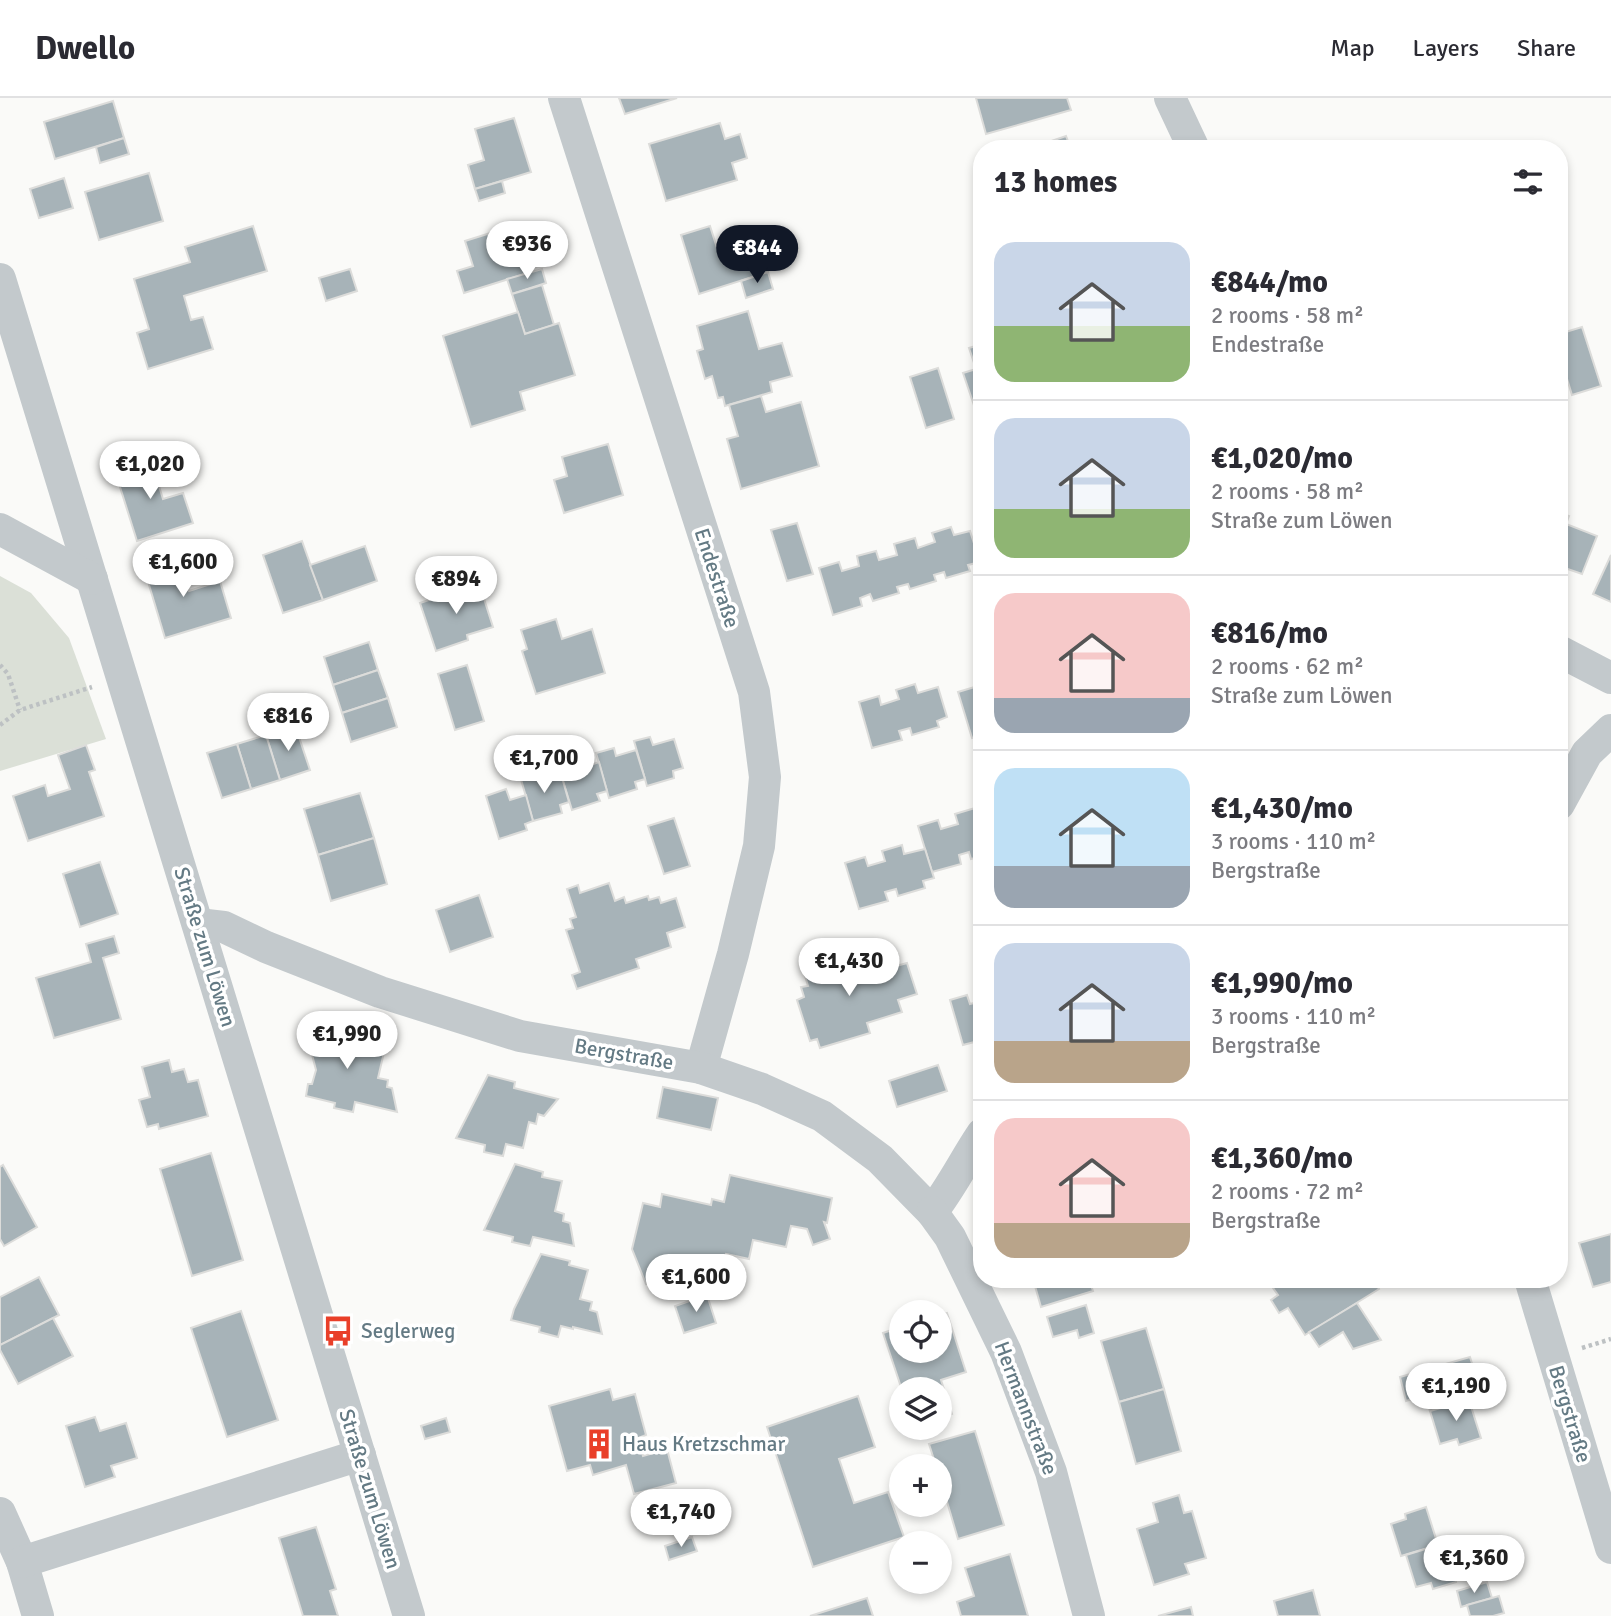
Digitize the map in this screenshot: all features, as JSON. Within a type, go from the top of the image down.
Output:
[{"type":"street","name":"Endestraße","points":[[564,98],[754,692],[765,777],[759,846],[733,954],[701,1068]]},
{"type":"street","points":[[1170,98],[1190,140]]},
{"type":"street","name":"Straße zum Löwen","points":[[0,278],[409,1616]]},
{"type":"street","points":[[0,529],[92,579]]},
{"type":"street","points":[[1568,656],[1611,678]]},
{"type":"street","points":[[1568,788],[1587,753],[1611,730]]},
{"type":"street","name":"Bergstraße","points":[[198,924],[224,927],[266,947],[380,992],[520,1036],[701,1068],[762,1089],[822,1116],[880,1159],[932,1212]]},
{"type":"street","points":[[932,1212],[973,1149]]},
{"type":"street","name":"Hermannstraße","points":[[932,1212],[950,1237],[973,1284]]},
{"type":"street","name":"Hermannstraße","points":[[975,1288],[1006,1352],[1052,1472],[1089,1616]]},
{"type":"street","name":"Bergstraße","points":[[1533,1288],[1611,1548]]},
{"type":"street","points":[[22,1562],[360,1455]]},
{"type":"street","points":[[0,1513],[22,1562],[38,1616]]},
{"type":"path","points":[[0,664],[8,674],[20,710]]},
{"type":"path","points":[[0,724],[20,710],[122,679]]},
{"type":"path","points":[[1579,1349],[1611,1339]]},
{"type":"shaded area","points":[[0,576],[31,593],[69,638],[106,739],[0,771]]},
{"type":"building","points":[[619,98],[677,98],[625,114]]},
{"type":"building","points":[[976,98],[1067,98],[1071,110],[986,134]]},
{"type":"building","points":[[113,101],[124,138],[55,159],[44,122]]},
{"type":"building","points":[[514,118],[531,172],[475,189],[468,165],[484,160],[475,129]]},
{"type":"building","points":[[720,123],[725,139],[740,134],[747,158],[732,163],[737,180],[666,201],[649,144]]},
{"type":"building","points":[[124,138],[129,154],[100,163],[96,147]]},
{"type":"building","points":[[149,173],[163,221],[99,240],[85,192]]},
{"type":"building","points":[[64,178],[73,208],[39,218],[30,189]]},
{"type":"building","points":[[502,181],[505,193],[479,201],[475,189]]},
{"type":"building","points":[[516,225],[531,272],[464,293],[457,271],[473,266],[465,241]]},
{"type":"building","points":[[253,226],[267,271],[184,296],[191,320],[203,317],[213,349],[148,369],[137,333],[149,329],[134,279],[190,262],[185,247]]},
{"type":"building","points":[[710,226],[718,251],[758,239],[768,272],[699,294],[681,235]]},
{"type":"building","points":[[350,269],[357,291],[326,301],[319,278]]},
{"type":"building","points":[[542,269],[546,283],[512,294],[507,279]]},
{"type":"building","points":[[768,272],[773,289],[746,298],[741,281]]},
{"type":"building","points":[[542,285],[554,325],[525,334],[512,294]]},
{"type":"building","points":[[748,311],[759,349],[782,343],[792,376],[770,382],[772,392],[725,406],[723,397],[718,398],[712,376],[705,379],[697,351],[703,349],[697,326]]},
{"type":"building","points":[[518,312],[525,334],[559,323],[575,375],[520,392],[525,410],[471,427],[443,336]]},
{"type":"building","points":[[1582,327],[1601,386],[1572,395],[1568,382],[1568,331]]},
{"type":"building","points":[[938,368],[954,419],[926,428],[910,377]]},
{"type":"building","points":[[973,370],[973,402],[963,373]]},
{"type":"building","points":[[761,396],[766,412],[801,402],[819,466],[741,489],[727,439],[738,436],[729,405]]},
{"type":"building","points":[[608,444],[623,495],[564,513],[554,480],[567,476],[562,457]]},
{"type":"building","points":[[150,457],[163,499],[183,493],[193,523],[137,541],[114,468]]},
{"type":"building","points":[[797,523],[813,574],[787,581],[771,530]]},
{"type":"building","points":[[1568,525],[1597,536],[1582,574],[1568,569]]},
{"type":"building","points":[[951,527],[954,535],[970,531],[973,540],[973,564],[968,565],[970,571],[946,578],[944,572],[934,575],[936,581],[910,589],[908,584],[897,587],[899,593],[873,601],[870,594],[860,598],[862,606],[833,615],[819,568],[839,562],[842,571],[859,566],[857,556],[876,551],[879,560],[897,555],[894,544],[915,538],[918,548],[935,542],[932,533]]},
{"type":"building","points":[[302,541],[323,600],[283,613],[263,555]]},
{"type":"building","points":[[365,546],[377,581],[323,600],[310,565]]},
{"type":"building","points":[[178,554],[189,591],[220,581],[231,618],[165,638],[143,565]]},
{"type":"building","points":[[1611,555],[1611,602],[1593,594]]},
{"type":"building","points":[[479,583],[493,627],[467,635],[468,640],[436,651],[420,603]]},
{"type":"building","points":[[556,619],[562,639],[592,629],[605,673],[536,694],[522,651],[527,649],[521,630]]},
{"type":"building","points":[[369,642],[378,670],[333,685],[324,657]]},
{"type":"building","points":[[467,665],[484,721],[455,730],[438,674]]},
{"type":"building","points":[[378,670],[388,698],[342,713],[333,685]]},
{"type":"building","points":[[915,684],[918,693],[938,687],[947,717],[937,721],[939,727],[912,735],[910,728],[899,731],[902,740],[872,748],[859,702],[879,696],[881,705],[899,699],[896,690]]},
{"type":"building","points":[[973,688],[973,738],[972,738],[958,692]]},
{"type":"building","points":[[388,698],[397,727],[351,742],[342,713]]},
{"type":"building","points":[[295,725],[310,770],[280,780],[266,735]]},
{"type":"building","points":[[266,735],[280,780],[251,789],[237,744]]},
{"type":"building","points":[[650,737],[653,745],[674,739],[683,768],[673,771],[674,778],[647,786],[634,741]]},
{"type":"building","points":[[237,744],[251,789],[222,798],[207,753]]},
{"type":"building","points":[[86,745],[95,770],[89,772],[104,816],[28,841],[13,796],[45,785],[48,796],[70,789],[58,755]]},
{"type":"building","points":[[614,748],[616,756],[636,750],[645,779],[635,782],[637,789],[609,798],[596,753]]},
{"type":"building","points":[[576,759],[579,769],[599,762],[607,791],[597,794],[600,801],[572,810],[558,765]]},
{"type":"building","points":[[536,771],[539,781],[561,774],[569,802],[560,805],[562,813],[533,821],[520,776]]},
{"type":"building","points":[[506,789],[510,800],[526,795],[533,821],[525,824],[527,830],[499,839],[486,796]]},
{"type":"building","points":[[360,793],[374,838],[318,855],[304,809]]},
{"type":"building","points":[[973,809],[973,858],[969,852],[959,855],[961,864],[932,872],[918,826],[938,820],[941,829],[958,824],[955,814]]},
{"type":"building","points":[[674,818],[690,866],[664,874],[648,826]]},
{"type":"building","points":[[374,838],[387,884],[331,901],[318,855]]},
{"type":"building","points":[[902,845],[904,854],[925,849],[934,878],[923,881],[925,888],[898,896],[896,889],[885,892],[888,901],[859,909],[845,863],[865,857],[868,866],[885,861],[882,851]]},
{"type":"building","points":[[100,862],[118,914],[80,927],[63,874]]},
{"type":"building","points":[[609,883],[615,901],[624,897],[626,903],[648,896],[649,900],[659,897],[661,903],[676,898],[685,927],[667,933],[671,947],[636,959],[639,968],[577,989],[572,975],[580,972],[566,930],[573,928],[570,919],[576,917],[567,889],[578,885],[580,893]]},
{"type":"building","points":[[479,895],[493,937],[450,952],[436,910]]},
{"type":"building","points":[[114,936],[119,953],[103,958],[121,1019],[54,1038],[36,978],[91,962],[86,944]]},
{"type":"building","points":[[840,949],[849,976],[859,973],[857,968],[879,961],[884,978],[892,975],[889,968],[907,963],[917,994],[898,1000],[902,1012],[867,1023],[870,1033],[820,1048],[817,1039],[810,1041],[797,1000],[804,997],[801,987],[808,986],[803,969],[810,967],[807,959]]},
{"type":"building","points":[[967,995],[970,1004],[973,1003],[973,1042],[963,1045],[950,1000]]},
{"type":"building","points":[[304,1024],[367,1038],[366,1044],[385,1048],[378,1078],[388,1080],[387,1087],[392,1088],[397,1112],[355,1102],[353,1112],[334,1108],[335,1103],[306,1096],[308,1084],[312,1084],[316,1070]]},
{"type":"building","points":[[169,1060],[172,1072],[184,1069],[188,1082],[198,1080],[208,1116],[159,1129],[158,1124],[147,1127],[139,1100],[150,1097],[142,1067]]},
{"type":"building","points":[[938,1065],[947,1091],[897,1107],[889,1081]]},
{"type":"building","points":[[488,1075],[515,1082],[514,1088],[558,1099],[544,1116],[538,1114],[536,1124],[529,1122],[523,1148],[506,1144],[503,1156],[484,1152],[485,1145],[456,1138]]},
{"type":"building","points":[[663,1087],[718,1098],[711,1130],[657,1118]]},
{"type":"building","points":[[211,1153],[243,1260],[192,1276],[160,1169]]},
{"type":"building","points":[[515,1164],[543,1172],[542,1177],[562,1181],[555,1211],[564,1214],[563,1221],[570,1223],[574,1246],[533,1237],[530,1246],[512,1242],[513,1237],[484,1230]]},
{"type":"building","points":[[3,1165],[37,1227],[4,1246],[0,1239],[0,1167]]},
{"type":"building","points":[[730,1175],[832,1198],[827,1223],[824,1222],[830,1239],[813,1245],[807,1229],[791,1226],[786,1247],[753,1240],[749,1259],[726,1254],[722,1267],[694,1261],[692,1268],[646,1284],[632,1249],[643,1203],[660,1207],[662,1194],[711,1205],[712,1199],[724,1202]]},
{"type":"building","points":[[1611,1234],[1611,1282],[1593,1287],[1579,1243]]},
{"type":"building","points":[[541,1254],[570,1261],[569,1265],[588,1270],[580,1299],[592,1302],[590,1310],[597,1312],[602,1334],[561,1326],[558,1337],[539,1332],[540,1327],[511,1320]]},
{"type":"building","points":[[39,1277],[59,1315],[0,1345],[0,1297]]},
{"type":"building","points":[[1036,1288],[1092,1288],[1093,1291],[1041,1307]]},
{"type":"building","points":[[1273,1288],[1379,1289],[1305,1335],[1288,1308],[1279,1313],[1271,1300],[1278,1295]]},
{"type":"building","points":[[707,1295],[716,1323],[684,1333],[675,1306]]},
{"type":"building","points":[[1357,1303],[1381,1340],[1353,1349],[1343,1332],[1319,1347],[1309,1332]]},
{"type":"building","points":[[1086,1305],[1094,1333],[1079,1338],[1077,1330],[1053,1337],[1047,1317]]},
{"type":"building","points":[[241,1311],[278,1420],[227,1437],[191,1328]]},
{"type":"building","points":[[53,1318],[73,1356],[18,1384],[0,1345]]},
{"type":"building","points":[[1146,1328],[1164,1389],[1119,1402],[1101,1341]]},
{"type":"building","points":[[952,1329],[966,1372],[950,1377],[898,1377],[893,1363],[952,1363]]},
{"type":"building","points":[[889,1331],[889,1351],[883,1333]]},
{"type":"building","points":[[1470,1357],[1478,1383],[1461,1388],[1465,1401],[1430,1411],[1425,1395],[1406,1401],[1400,1377]]},
{"type":"building","name":"Haus Kretzschmar","points":[[610,1389],[613,1400],[635,1394],[646,1435],[638,1438],[643,1456],[667,1449],[676,1483],[634,1494],[626,1465],[593,1475],[590,1465],[567,1471],[549,1406]]},
{"type":"building","points":[[1164,1389],[1181,1451],[1136,1464],[1119,1402]]},
{"type":"building","points":[[858,1396],[875,1447],[839,1459],[854,1503],[888,1492],[889,1517],[897,1517],[902,1531],[889,1531],[889,1542],[813,1567],[767,1427]]},
{"type":"building","points":[[1469,1400],[1481,1438],[1459,1445],[1457,1439],[1440,1444],[1430,1411]]},
{"type":"building","points":[[95,1417],[100,1431],[126,1423],[137,1458],[111,1466],[115,1477],[85,1487],[66,1426]]},
{"type":"building","points":[[446,1418],[450,1432],[425,1439],[421,1426]]},
{"type":"building","points":[[975,1431],[1004,1525],[958,1539],[952,1517],[952,1454],[932,1454],[929,1444],[952,1440],[952,1438]]},
{"type":"building","points":[[1179,1495],[1184,1513],[1192,1511],[1206,1558],[1185,1564],[1189,1574],[1154,1585],[1137,1529],[1158,1522],[1153,1503]]},
{"type":"building","points":[[1426,1507],[1438,1545],[1401,1556],[1391,1524],[1406,1519],[1405,1514]]},
{"type":"building","points":[[316,1527],[336,1589],[330,1591],[338,1616],[303,1616],[279,1538]]},
{"type":"building","points":[[692,1537],[697,1551],[669,1560],[665,1546]]},
{"type":"building","points":[[1445,1543],[1456,1582],[1433,1589],[1431,1583],[1416,1587],[1406,1555]]},
{"type":"building","points":[[1010,1554],[1028,1616],[961,1616],[957,1602],[974,1596],[965,1568]]},
{"type":"building","points":[[1487,1582],[1492,1598],[1461,1607],[1457,1591]]},
{"type":"building","points":[[1313,1590],[1320,1616],[1278,1616],[1274,1601]]},
{"type":"building","points":[[1499,1596],[1504,1613],[1470,1616],[1467,1605]]},
{"type":"building","points":[[867,1598],[873,1616],[810,1616]]},
{"type":"building","points":[[1191,1607],[1193,1616],[1158,1616]]},
{"type":"place","name":"Seglerweg","points":[[338,1331]]},
{"type":"place","name":"Haus Kretzschmar","points":[[599,1444]]}]
